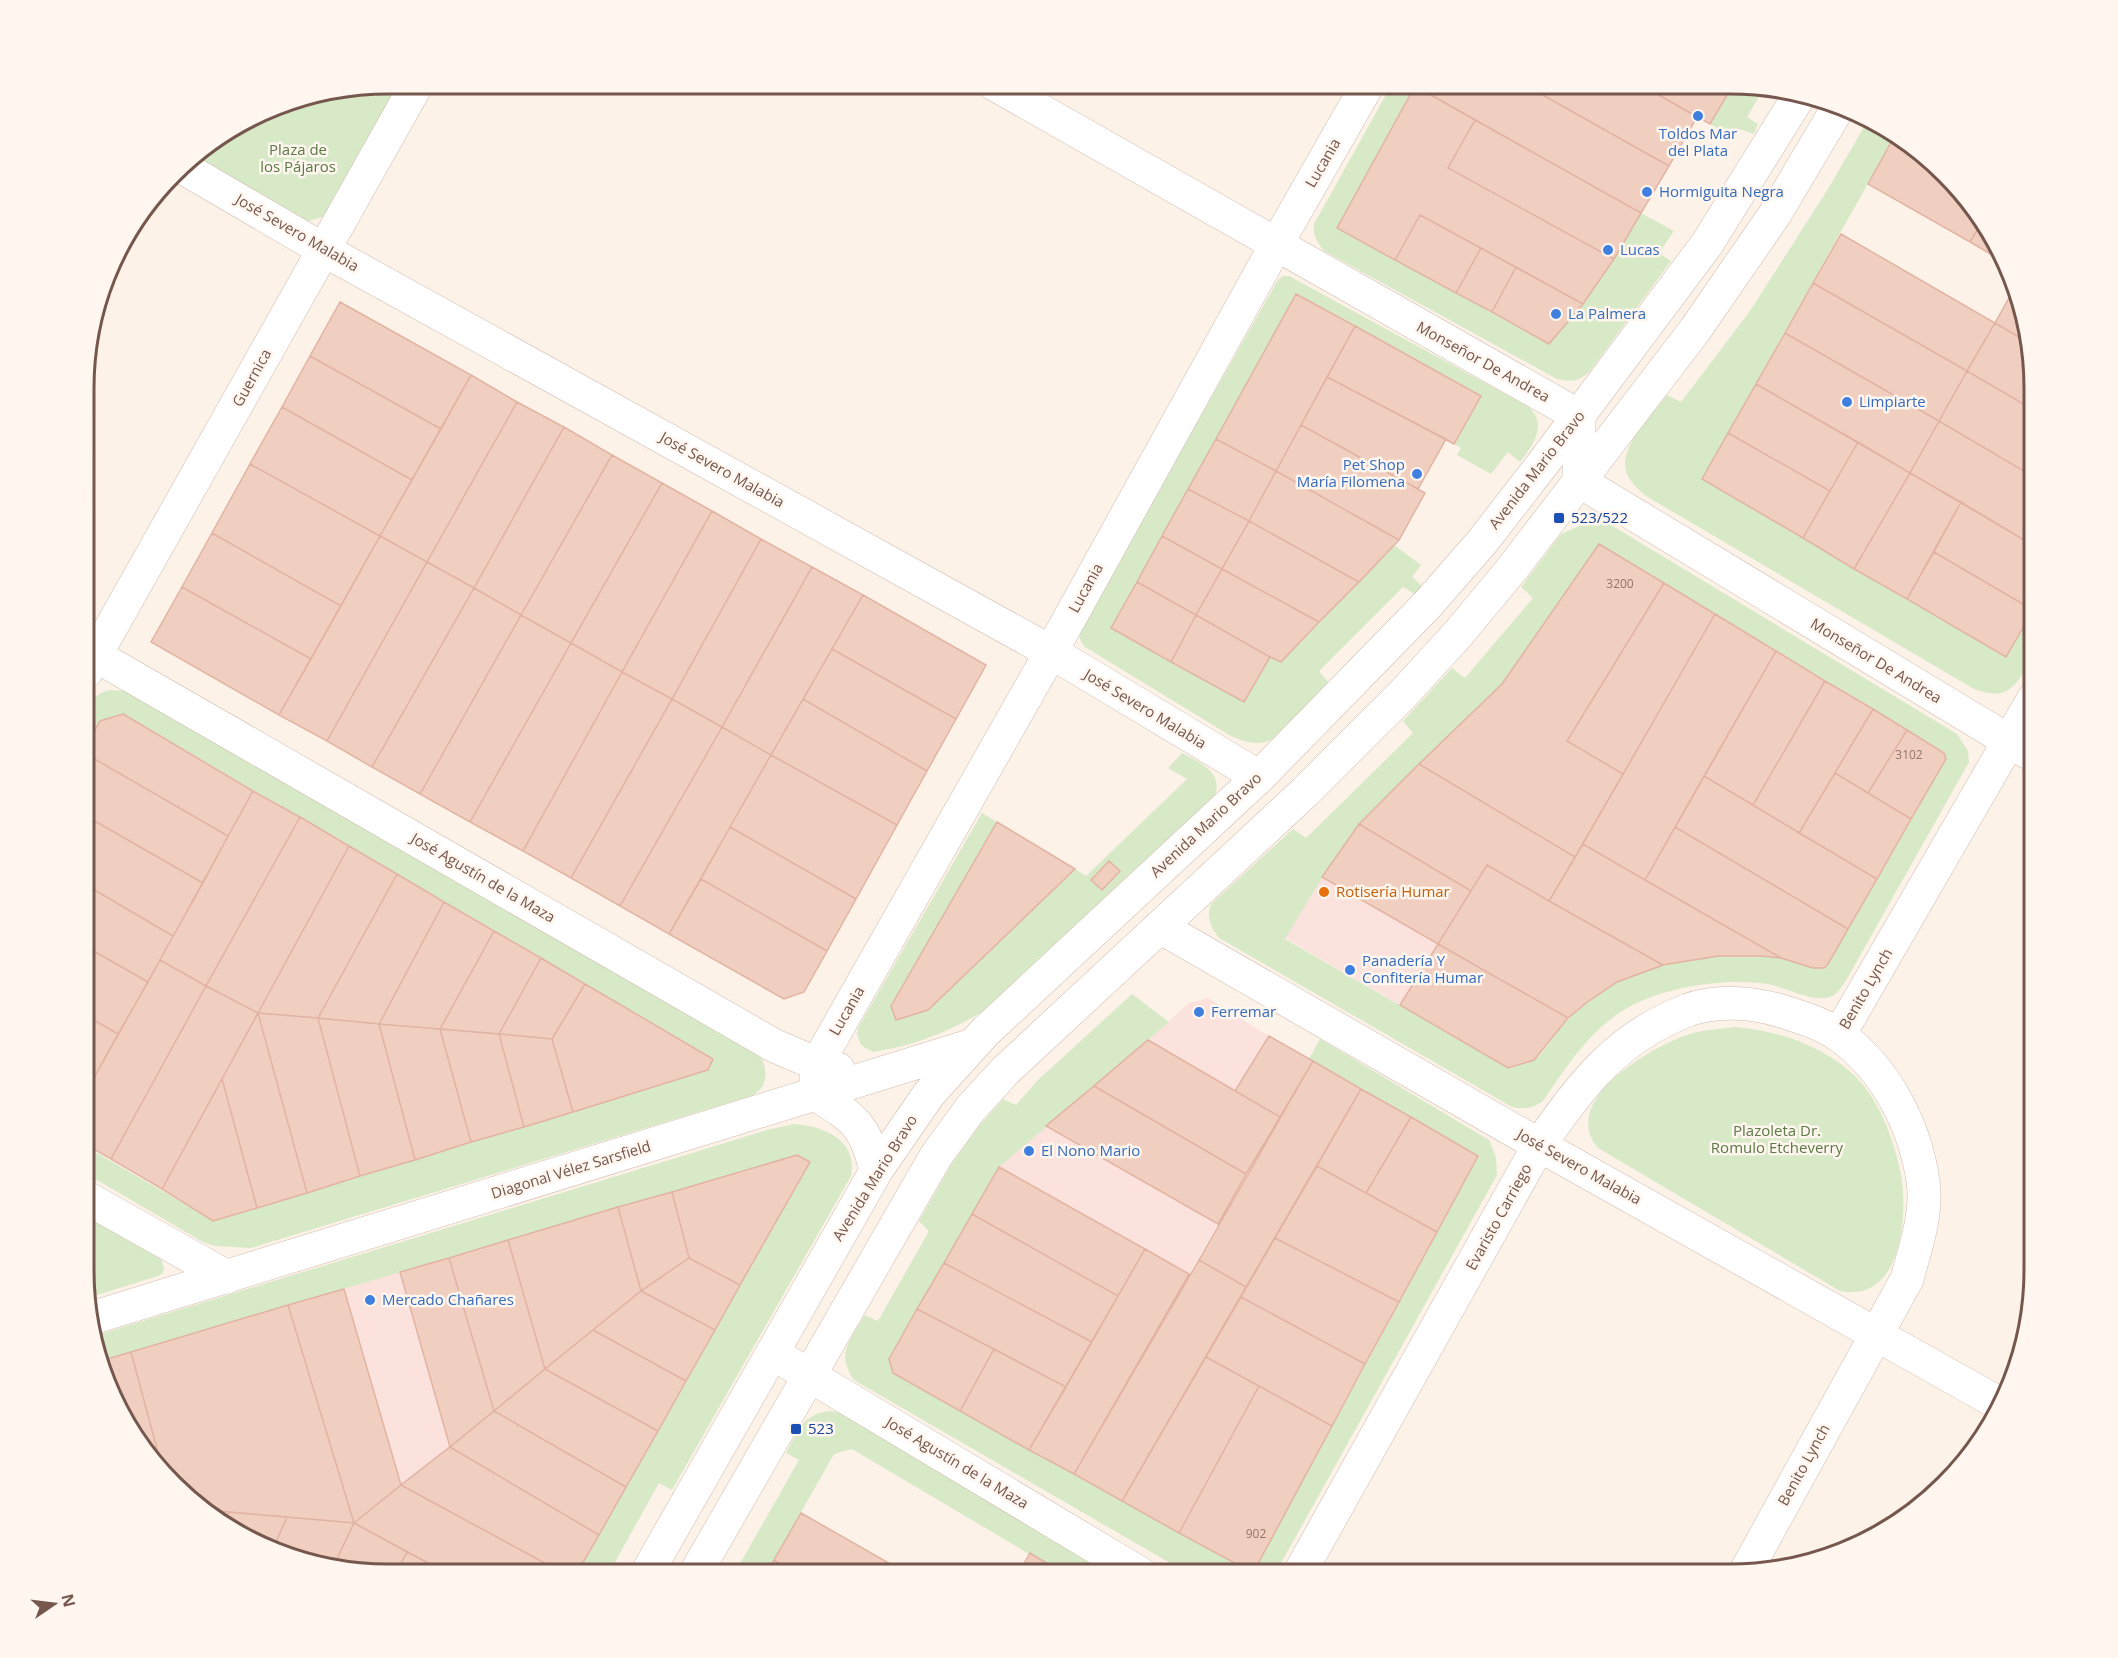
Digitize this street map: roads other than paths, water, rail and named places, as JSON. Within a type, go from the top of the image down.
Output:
[{"type":"street","name":"Guernica","points":[[94,650],[411,95]]},
{"type":"street","name":"Monseñor De Andrea","points":[[1013,95],[1578,416]]},
{"type":"street","name":"Lucania","points":[[816,1079],[1276,245],[1362,95]]},
{"type":"street","name":"Avenida Mario Bravo","points":[[653,1564],[876,1171],[929,1094],[972,1045],[1018,1000],[1259,777],[1428,604],[1482,542],[1707,244],[1795,102]]},
{"type":"street","points":[[701,1564],[936,1156],[971,1108],[1005,1071],[1305,792],[1403,694],[1458,634],[1512,569],[1695,330],[1775,214],[1834,114]]},
{"type":"street","name":"José Severo Malabia","points":[[190,172],[324,250],[1051,652],[1259,777]]},
{"type":"street","points":[[1578,416],[1579,481]]},
{"type":"street","name":"Monseñor De Andrea","points":[[1579,481],[2021,749]]},
{"type":"street","name":"José Agustín de la Maza","points":[[94,662],[766,1041],[816,1079],[852,1118],[870,1146],[876,1171]]},
{"type":"street","name":"Benito Lynch","points":[[1750,1563],[1907,1279],[1921,1229],[1924,1184],[1914,1141],[1898,1102],[1873,1065],[1839,1035],[2021,749]]},
{"type":"street","name":"José Severo Malabia","points":[[1160,927],[1539,1145],[1993,1400]]},
{"type":"street","name":"Evaristo Carriego","points":[[1305,1564],[1539,1145],[1584,1084],[1614,1054],[1648,1028],[1690,1010],[1728,1003],[1764,1006],[1800,1017],[1839,1035]]},
{"type":"street","name":"Diagonal Vélez Sarsfield","points":[[98,1316],[227,1277],[816,1079],[892,1070],[972,1045],[1051,1028]]},
{"type":"street","points":[[94,1202],[227,1277]]},
{"type":"street","name":"José Agustín de la Maza","points":[[772,1353],[1124,1564]]},
{"type":"place","name":"Toldos Mar del Plata","points":[[1698,116]]},
{"type":"place","name":"Hormiguita Negra","points":[[1647,192]]},
{"type":"place","name":"Lucas","points":[[1608,250]]},
{"type":"place","name":"La Palmera","points":[[1556,314]]},
{"type":"place","name":"Limpiarte","points":[[1847,402]]},
{"type":"place","name":"Pet Shop María Filomena","points":[[1417,474]]},
{"type":"place","name":"523/522","points":[[1559,518]]},
{"type":"place","name":"Rotisería Humar","points":[[1324,892]]},
{"type":"place","name":"Panadería Y Confitería Humar","points":[[1350,970]]},
{"type":"place","name":"Ferremar","points":[[1199,1012]]},
{"type":"place","name":"El Nono Mario","points":[[1029,1151]]},
{"type":"place","name":"Mercado Chañares","points":[[370,1300]]},
{"type":"place","name":"523","points":[[796,1429]]},
{"type":"park label","name":"Plaza de los Pájaros","points":[[298,158]]},
{"type":"park label","name":"Plazoleta Dr. Romulo Etcheverry","points":[[1777,1140]]}]
